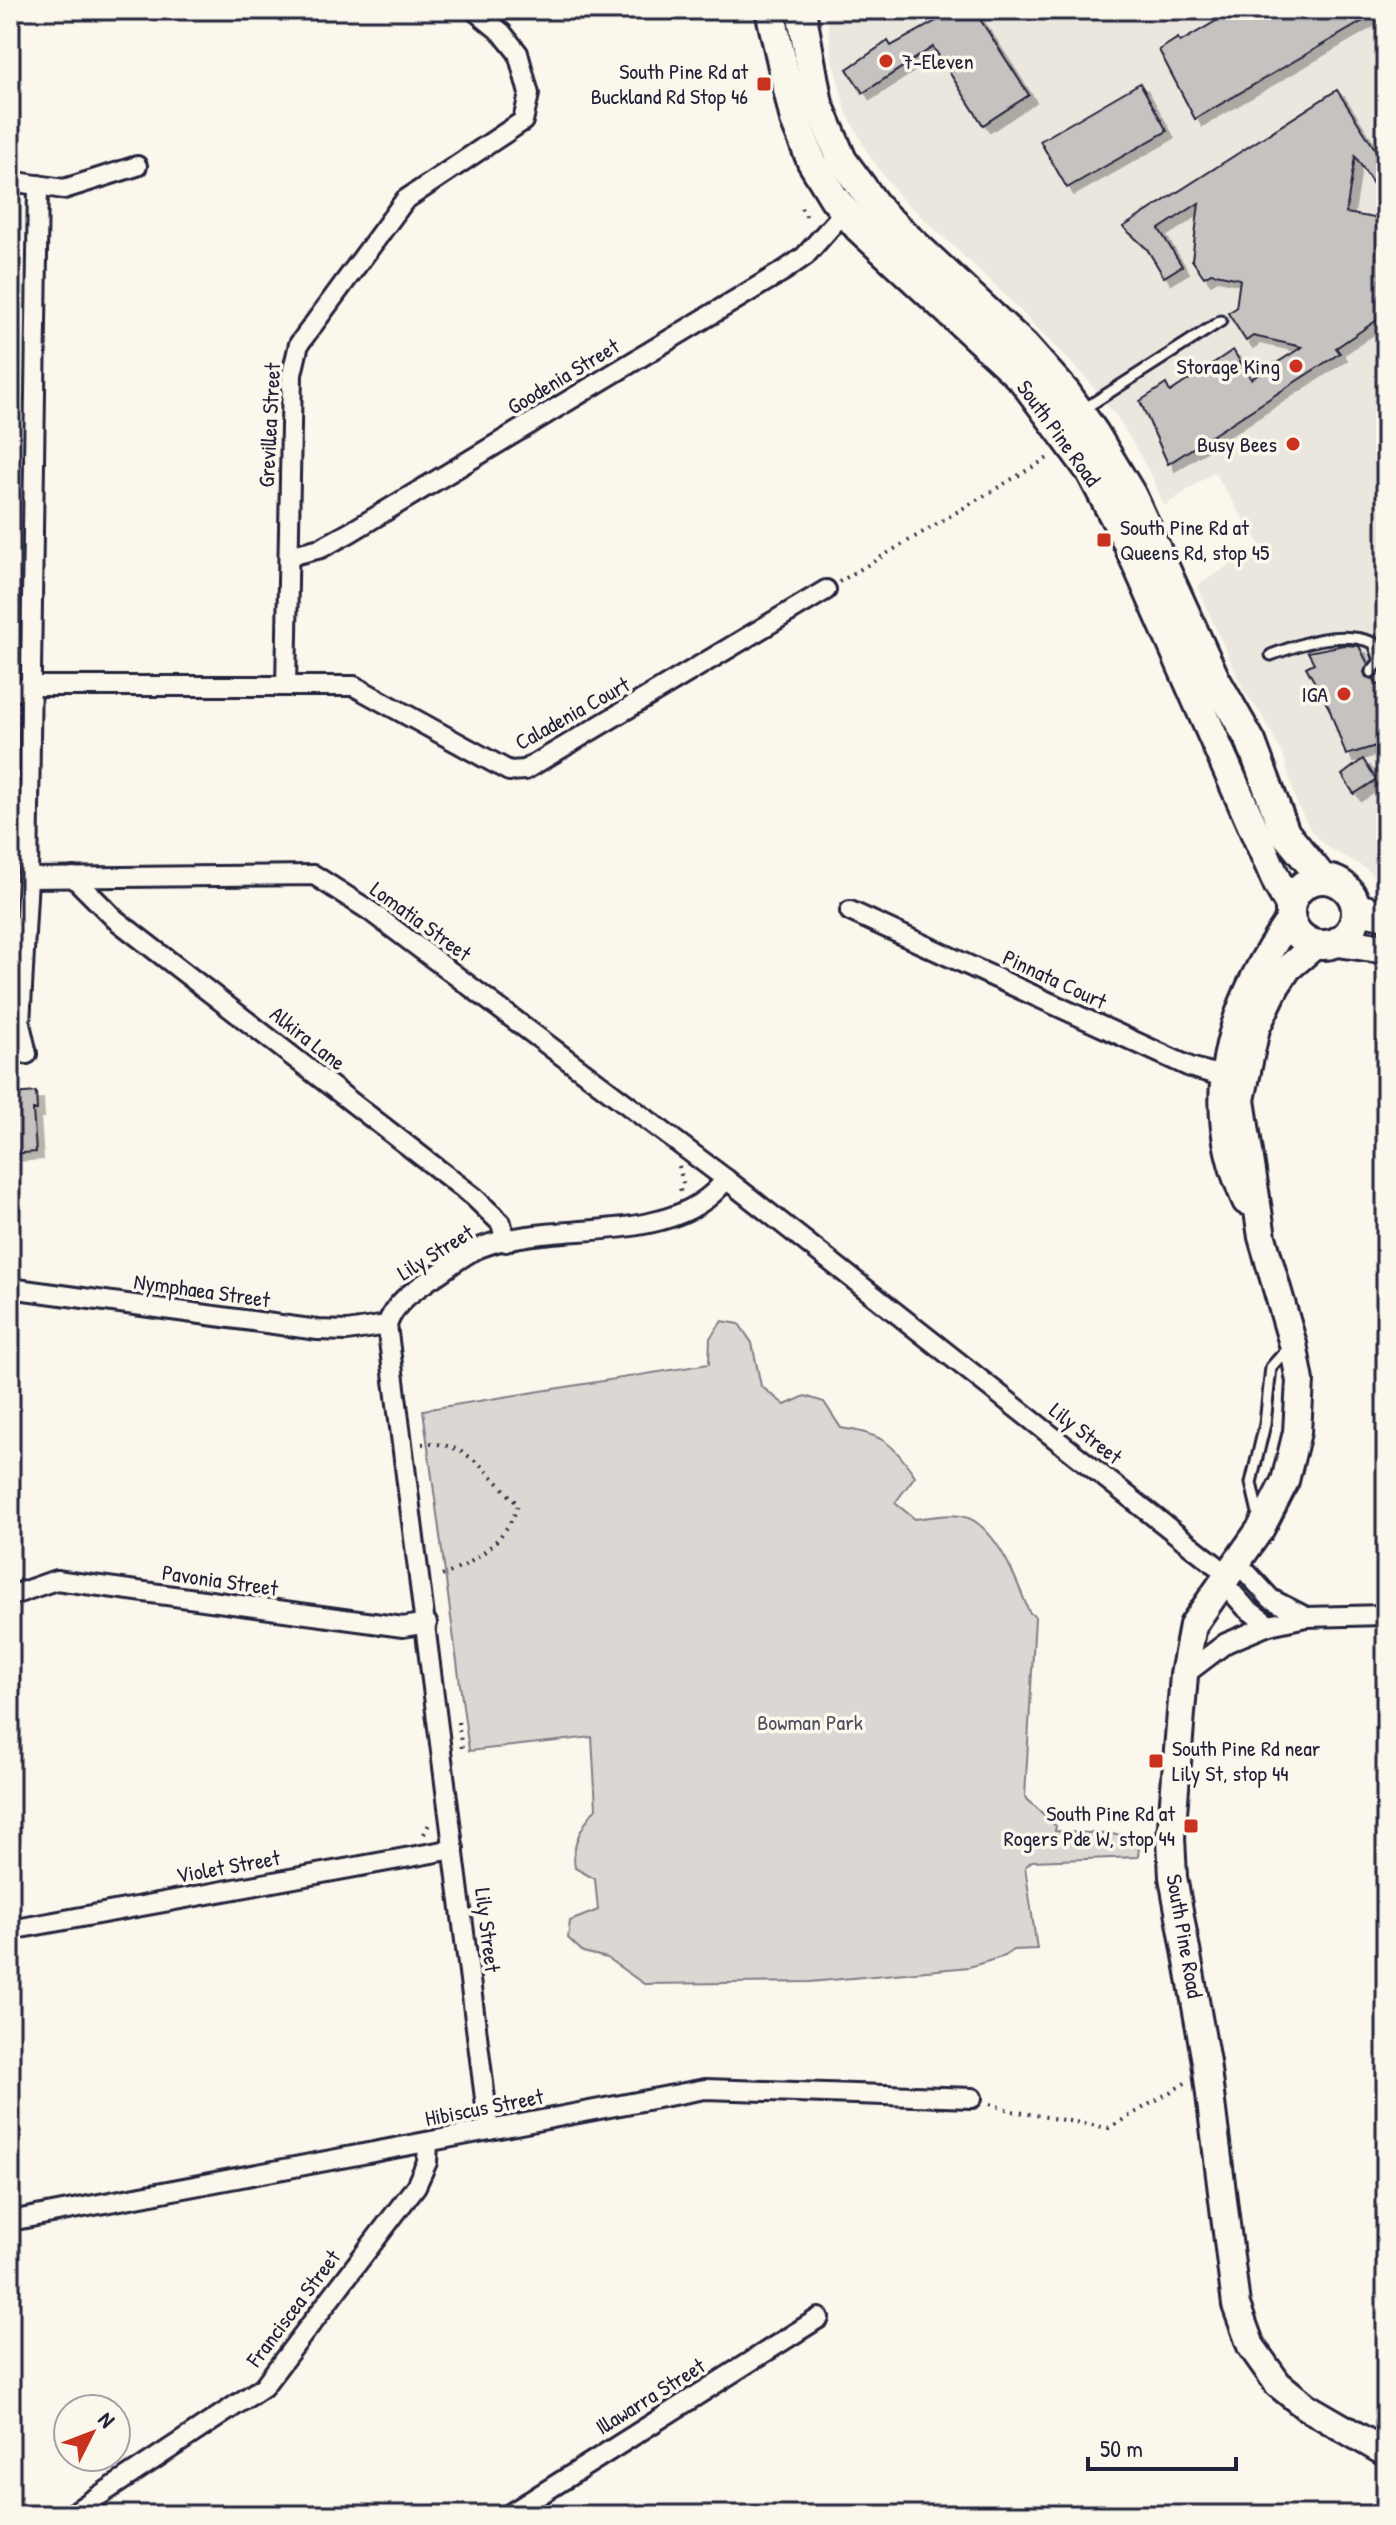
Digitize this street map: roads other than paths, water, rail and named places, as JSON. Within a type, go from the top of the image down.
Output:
[{"type":"main road","name":"South Pine Road","points":[[770,10],[795,120],[812,162],[844,212],[1002,357],[1069,438],[1125,537],[1290,912],[1247,997],[1227,1051],[1262,1237],[1293,1344],[1300,1381],[1297,1432],[1285,1481],[1261,1528],[1193,1625],[1184,1675],[1171,1838],[1173,1877],[1206,2062],[1236,2305],[1251,2346],[1278,2384],[1305,2406],[1386,2453]]},
{"type":"main road","name":"South Pine Road","points":[[801,10],[818,104],[832,141],[852,178],[904,236],[1025,347],[1079,411],[1132,496],[1215,679],[1251,742],[1285,833],[1322,878]]},
{"type":"main road","points":[[1327,944],[1353,928],[1356,908],[1354,899],[1341,884],[1322,878],[1302,886],[1290,912],[1299,936],[1327,944],[1386,949]]},
{"type":"main road","points":[[1356,908],[1386,915]]},
{"type":"main road","name":"South Pine Road","points":[[1233,1079],[1276,986],[1288,968],[1327,944]]},
{"type":"street","name":"Grevillea Street","points":[[286,686],[292,374],[299,344],[405,200],[515,129],[529,108],[529,94],[518,53],[502,33],[474,10]]},
{"type":"street","points":[[10,181],[64,189],[137,166]]},
{"type":"street","points":[[27,1054],[20,1024],[28,878],[38,185]]},
{"type":"street","name":"Goodenia Street","points":[[289,556],[321,548],[349,533],[785,270],[805,256],[844,212]]},
{"type":"street","name":"Caladenia Court","points":[[286,686],[354,686],[509,771],[525,770],[826,590]]},
{"type":"street","points":[[10,693],[30,686],[286,686]]},
{"type":"street","name":"Lomatia Street","points":[[28,878],[314,875],[370,911],[726,1179]]},
{"type":"street","name":"Alkira Lane","points":[[73,877],[115,919],[474,1197],[501,1223],[506,1242]]},
{"type":"street","name":"Pinnata Court","points":[[850,911],[1190,1067],[1233,1079]]},
{"type":"street","name":"Lily Street","points":[[489,2130],[387,1325],[393,1308],[415,1290],[478,1248],[682,1216],[714,1195],[726,1179],[1228,1572]]},
{"type":"street","name":"Nymphaea Street","points":[[10,1288],[318,1330],[387,1325]]},
{"type":"street","points":[[1228,1572],[1306,1617]]},
{"type":"street","points":[[1228,1572],[1246,1608],[1269,1625]]},
{"type":"street","name":"Pavonia Street","points":[[10,1596],[56,1580],[403,1627],[427,1623]]},
{"type":"street","points":[[1184,1675],[1226,1643],[1269,1625],[1306,1617],[1386,1615]]},
{"type":"street","name":"Violet Street","points":[[10,1930],[454,1849]]},
{"type":"street","name":"Hibiscus Street","points":[[10,2221],[705,2089],[972,2098]]},
{"type":"street","name":"Franciscea Street","points":[[70,2515],[263,2387],[416,2186],[427,2162],[428,2143]]},
{"type":"street","name":"Illawarra Street","points":[[508,2515],[819,2318]]},
{"type":"lane","points":[[1079,411],[1221,321]]},
{"type":"lane","points":[[1271,655],[1300,644],[1350,636],[1374,643],[1380,653],[1380,661],[1371,672]]},
{"type":"place","name":"7-Eleven","points":[[886,61]]},
{"type":"place","name":"South Pine Rd at Buckland Rd Stop 46","points":[[764,84]]},
{"type":"place","name":"Storage King","points":[[1296,366]]},
{"type":"place","name":"Busy Bees","points":[[1293,444]]},
{"type":"place","name":"South Pine Rd at Queens Rd, stop 45","points":[[1104,540]]},
{"type":"place","name":"IGA","points":[[1344,694]]},
{"type":"place","name":"South Pine Rd near Lily St, stop 44","points":[[1156,1761]]},
{"type":"place","name":"South Pine Rd at Rogers Pde W, stop 44","points":[[1191,1826]]},
{"type":"park label","name":"Bowman Park","points":[[810,1722]]}]
